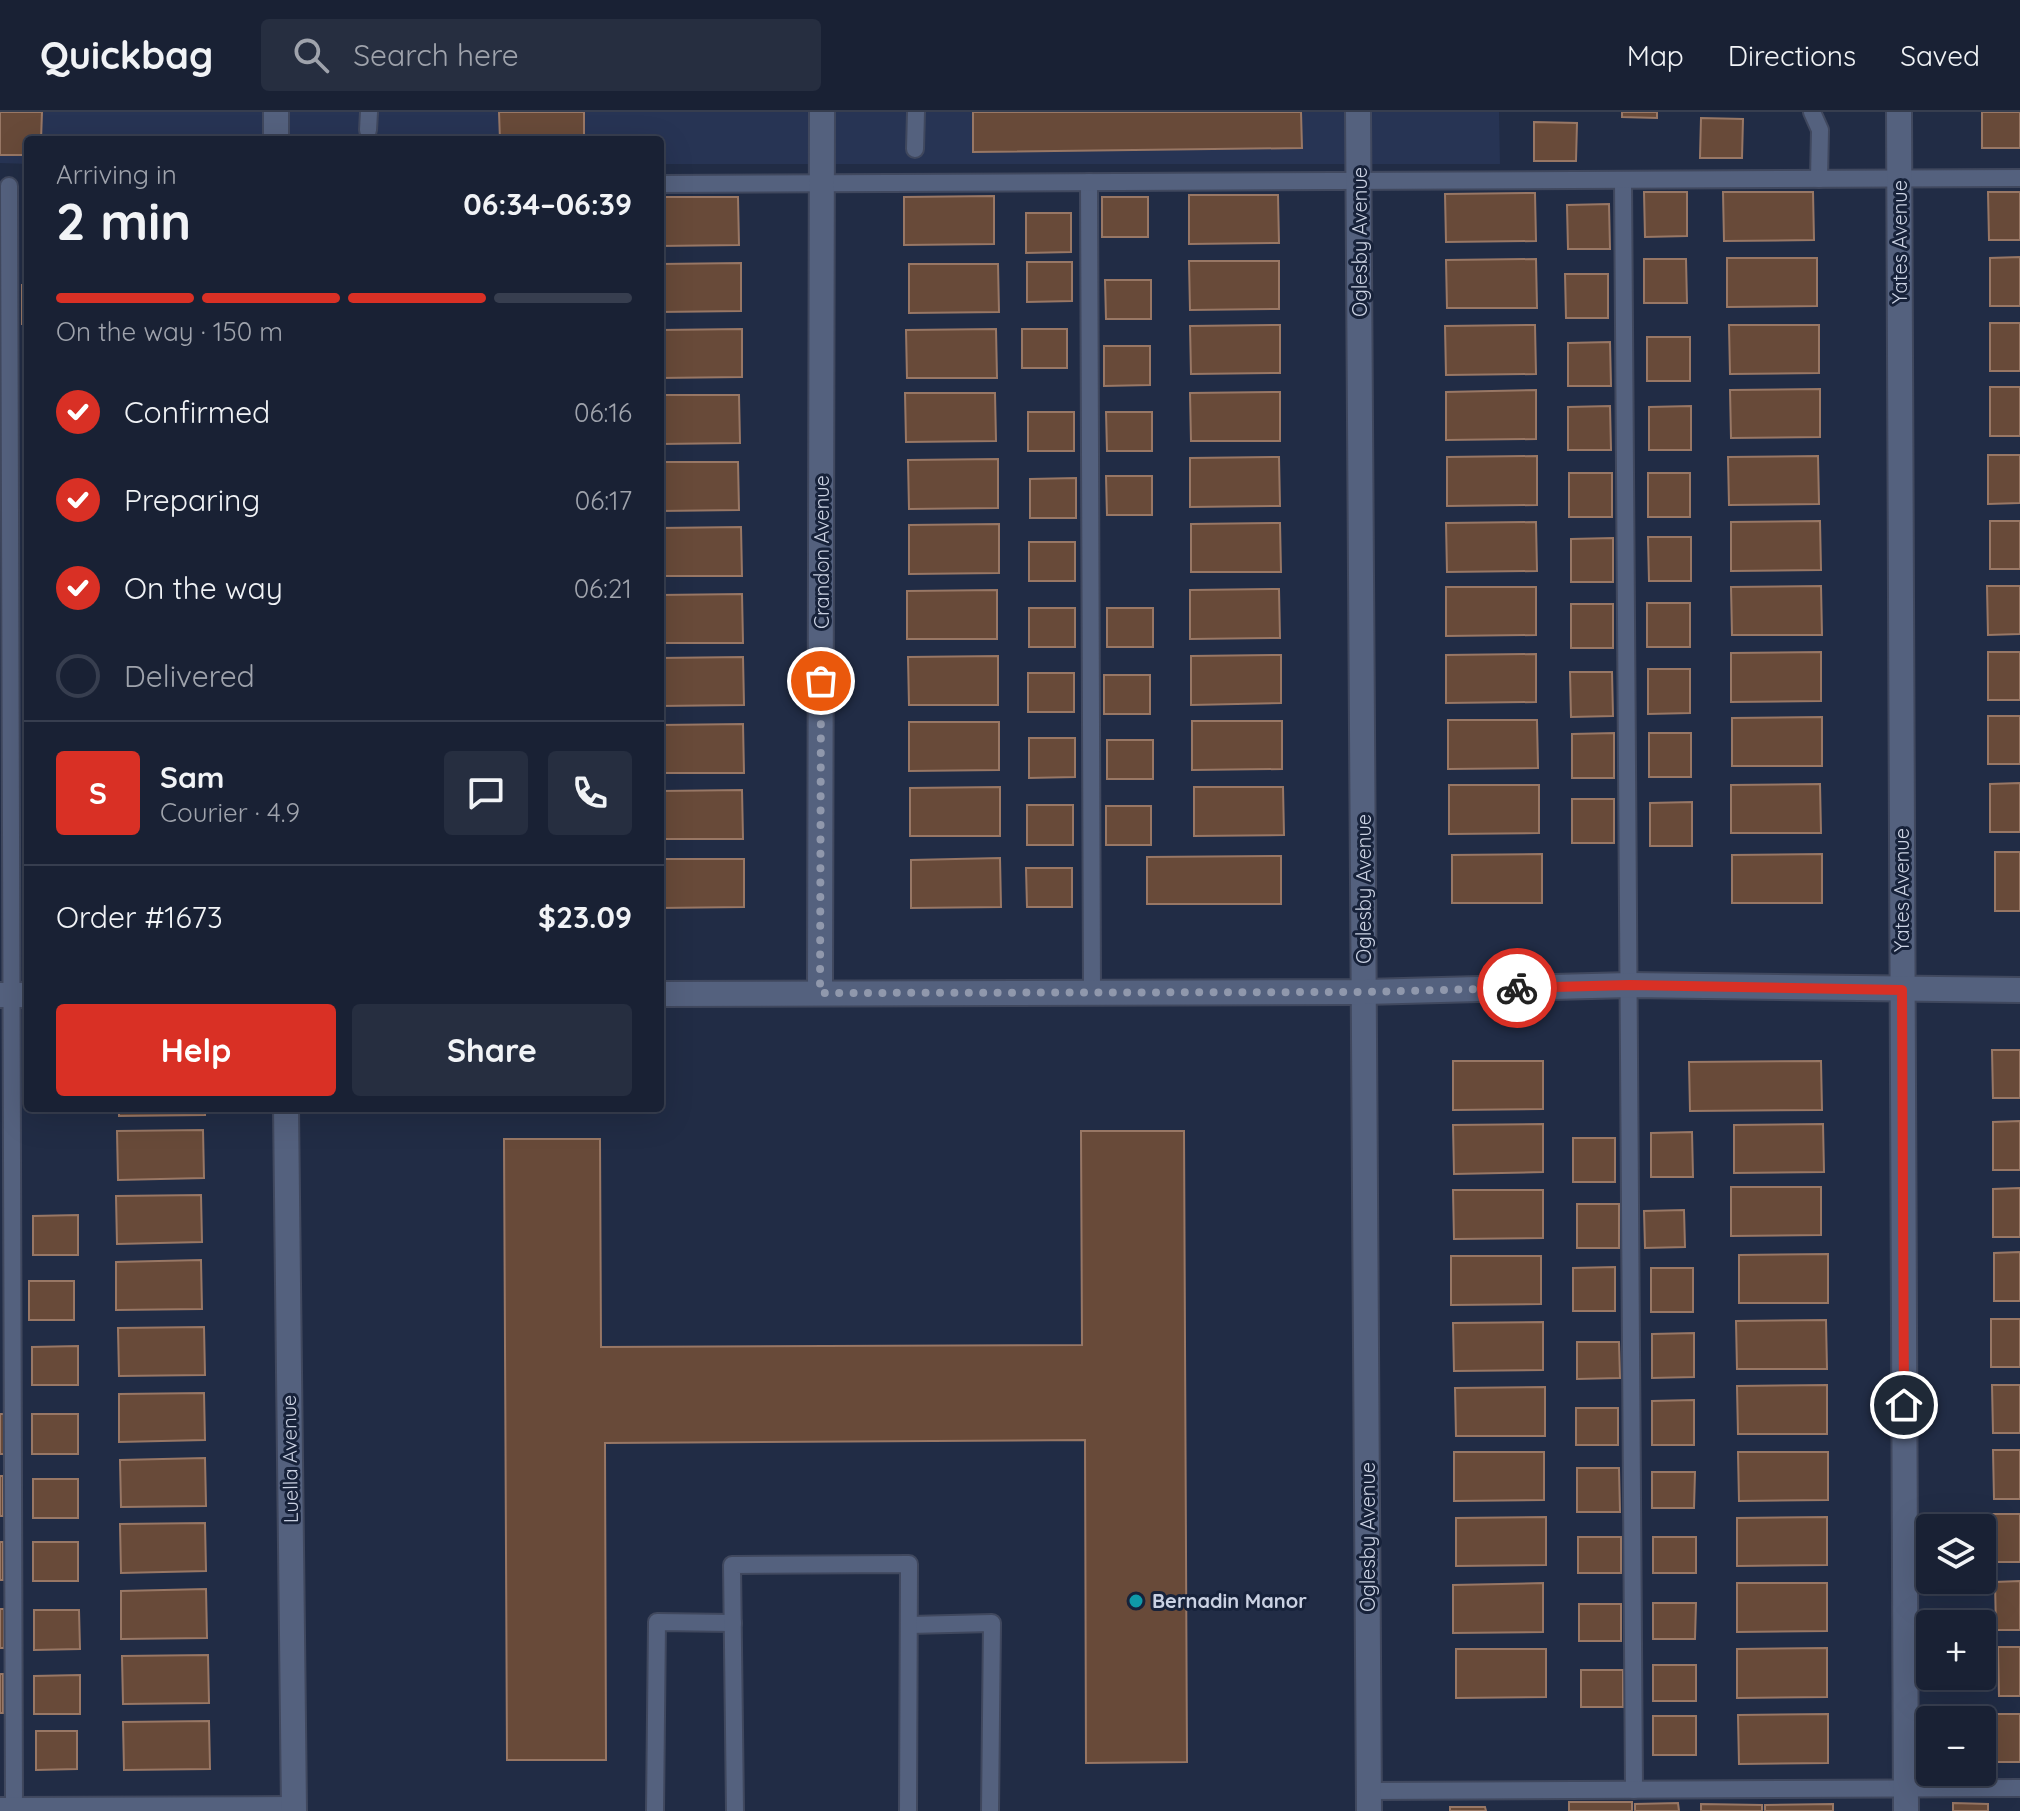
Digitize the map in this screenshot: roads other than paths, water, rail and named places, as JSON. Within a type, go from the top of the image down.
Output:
[{"type":"street","points":[[276,112],[276,136]]},
{"type":"street","name":"Crandon Avenue","points":[[820,993],[822,112]]},
{"type":"street","name":"Oglesby Avenue","points":[[1358,112],[1370,1801]]},
{"type":"street","name":"Yates Avenue","points":[[1899,112],[1906,1800]]},
{"type":"street","points":[[664,994],[1365,992],[1630,985],[2020,990]]},
{"type":"street","name":"Luella Avenue","points":[[286,1112],[294,1808]]},
{"type":"lane","points":[[368,130],[369,112]]},
{"type":"lane","points":[[915,149],[916,112]]},
{"type":"lane","points":[[1812,112],[1820,130],[1819,179]]},
{"type":"lane","points":[[664,184],[2020,178]]},
{"type":"lane","points":[[1623,180],[1634,1790]]},
{"type":"lane","points":[[1089,182],[1092,992]]},
{"type":"lane","points":[[4,186],[13,995],[7,1806],[294,1808]]},
{"type":"lane","points":[[735,1811],[732,1565],[909,1564],[908,1811]]},
{"type":"lane","points":[[655,1811],[657,1622],[733,1623]]},
{"type":"lane","points":[[909,1625],[992,1623],[990,1811]]},
{"type":"lane","points":[[1370,1801],[1634,1790],[1906,1800],[2020,1788]]},
{"type":"place","name":"Bernadin Manor","points":[[1136,1601]]}]
